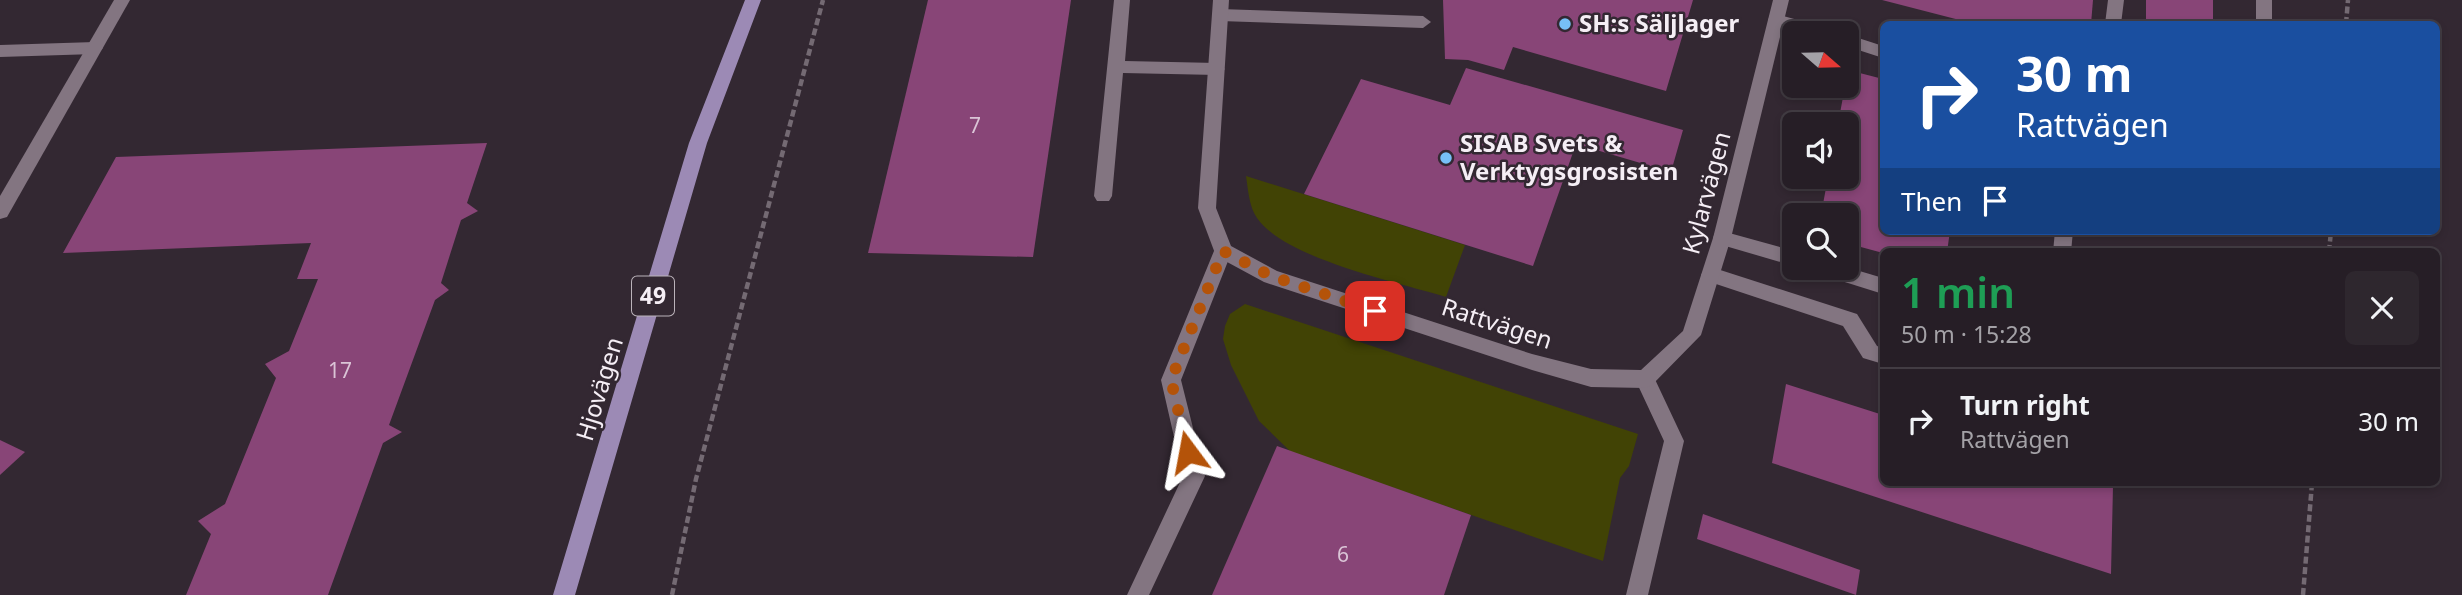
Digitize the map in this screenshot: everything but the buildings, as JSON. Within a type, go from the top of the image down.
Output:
[{"type":"main road","name":"Hjovägen","points":[[564,595],[698,143],[752,0]]},
{"type":"street","points":[[0,212],[122,0]]},
{"type":"street","points":[[1103,197],[1122,0]]},
{"type":"street","name":"Kylarvägen","points":[[1645,379],[1690,335],[1722,238],[1781,0]]},
{"type":"street","points":[[2113,21],[2116,0]]},
{"type":"street","points":[[2264,0],[2264,21]]},
{"type":"street","points":[[1138,595],[1194,476],[1171,380],[1223,251],[1207,208],[1221,7],[1423,22]]},
{"type":"street","points":[[1776,20],[1782,22]]},
{"type":"street","points":[[0,51],[94,48]]},
{"type":"street","points":[[1116,67],[1217,69]]},
{"type":"street","points":[[1722,238],[1782,256]]},
{"type":"street","name":"Rattvägen","points":[[1223,251],[1271,276],[1532,362],[1591,378],[1645,379]]},
{"type":"street","points":[[1711,275],[1850,320],[1870,352],[1880,355]]},
{"type":"street","points":[[1859,279],[1880,285]]},
{"type":"street","points":[[1637,595],[1674,442],[1645,379]]},
{"type":"lane","points":[[1859,44],[1880,51]]},
{"type":"path","points":[[673,595],[696,479],[823,0]]},
{"type":"path","points":[[2346,21],[2348,0]]},
{"type":"path","points":[[2303,595],[2312,486]]},
{"type":"shaded area","points":[[1246,176],[1465,245],[1446,297],[1344,267],[1292,246],[1271,233],[1254,214]]},
{"type":"shaded area","points":[[1245,304],[1638,434],[1629,466],[1620,478],[1603,561],[1291,452],[1259,421],[1231,365],[1223,339],[1225,326],[1230,314]]},
{"type":"place","name":"SH:s Säljlager","points":[[1565,24]]},
{"type":"place","name":"SISAB Svets & Verktygsgrosisten","points":[[1446,158]]},
{"type":"route","points":[[1188,452],[1171,380],[1223,251],[1271,276],[1375,311]]}]
